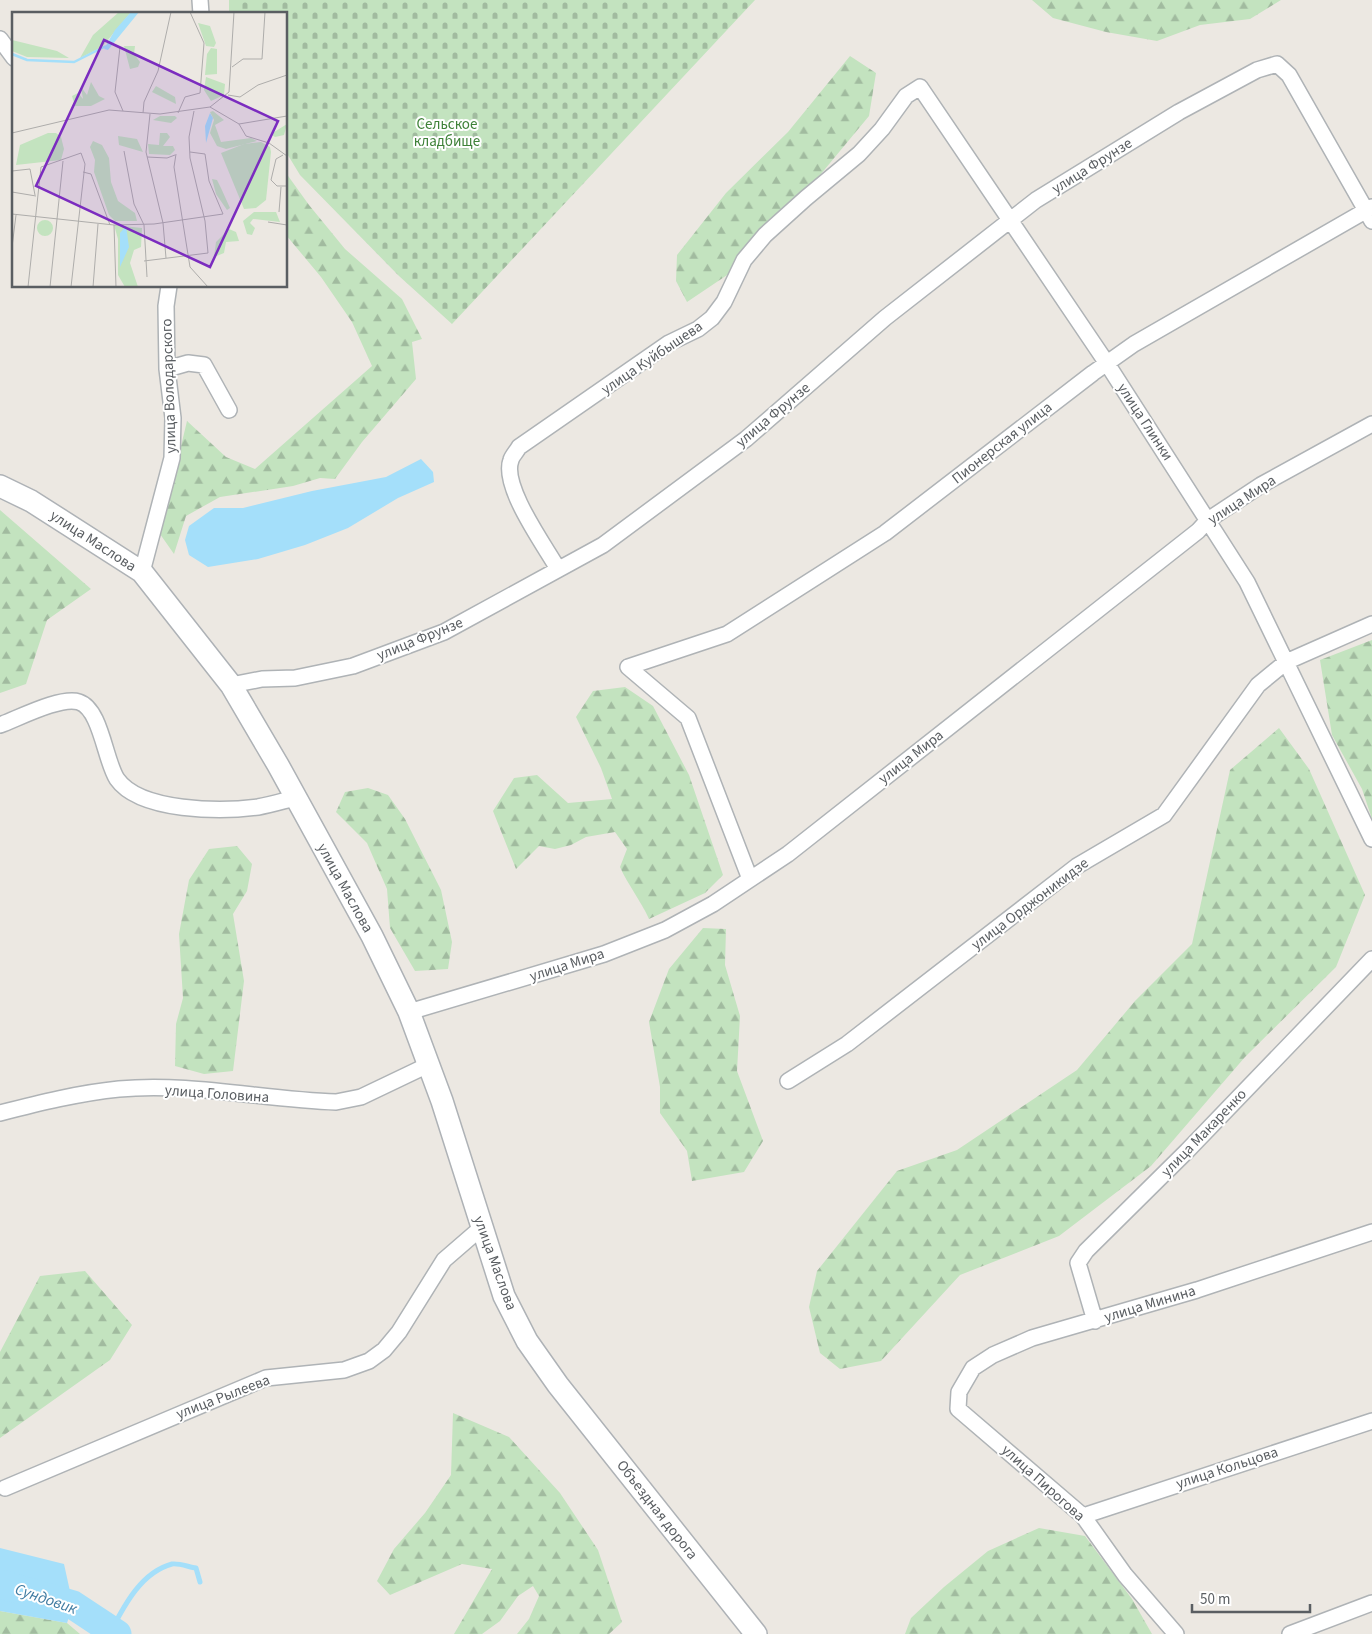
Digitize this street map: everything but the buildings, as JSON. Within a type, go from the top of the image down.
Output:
[{"type":"main road","name":"улица Маслова","points":[[0,486],[31,500],[142,572],[231,686],[372,936],[409,1012],[504,1296],[527,1340],[558,1385]]},
{"type":"main road","name":"Объездная дорога","points":[[558,1385],[756,1634]]},
{"type":"street","points":[[0,39],[12,55]]},
{"type":"street","name":"улица Фрунзе","points":[[231,686],[262,679],[296,678],[353,666],[444,632],[603,544],[746,439],[885,318],[1036,200],[1179,112],[1257,70],[1277,64],[1289,75],[1370,213]]},
{"type":"street","name":"улица Глинки","points":[[920,87],[1106,362],[1247,582],[1372,840]]},
{"type":"street","name":"улица Куйбышева","points":[[558,569],[519,501],[510,478],[510,461],[519,447],[662,349],[698,329],[712,318],[724,302],[744,260],[765,235],[859,154],[882,129],[906,96],[920,87]]},
{"type":"street","name":"Пионерская улица","points":[[750,879],[688,718],[628,667],[727,634],[885,533],[1106,362],[1134,344],[1370,213]]},
{"type":"street","name":"улица Володарского","points":[[142,572],[172,458],[173,418],[167,369],[167,288]]},
{"type":"street","points":[[167,369],[188,363],[204,365],[229,410]]},
{"type":"street","name":"улица Мира","points":[[409,1012],[511,982],[630,943],[665,930],[713,904],[796,848],[1182,544],[1208,520],[1262,485],[1372,424]]},
{"type":"street","name":"улица Орджоникидзе","points":[[788,1081],[847,1044],[1077,866],[1164,815],[1258,685],[1286,662],[1372,624]]},
{"type":"street","points":[[0,725],[69,699],[82,702],[92,713],[117,779],[132,793],[149,801],[205,810],[258,807],[295,798]]},
{"type":"street","name":"улица Макаренко","points":[[1095,1321],[1078,1263],[1086,1251],[1194,1144],[1372,959]]},
{"type":"street","name":"улица Головина","points":[[0,1113],[50,1100],[120,1089],[173,1089],[336,1102],[361,1097],[428,1066]]},
{"type":"street","name":"улица Рылеева","points":[[5,1488],[266,1378],[344,1370],[369,1361],[384,1350],[399,1332],[444,1260],[481,1228]]},
{"type":"street","name":"улица Минина","points":[[958,1409],[959,1392],[973,1368],[993,1354],[1032,1338],[1196,1290],[1372,1232]]},
{"type":"street","name":"улица Пирогова","points":[[958,1409],[1083,1516],[1125,1575],[1176,1634]]},
{"type":"street","name":"улица Кольцова","points":[[1083,1516],[1372,1421]]},
{"type":"street","points":[[1290,1634],[1372,1603]]},
{"type":"green space","name":"Сельское кладбище","points":[[229,0],[755,0],[452,324],[399,276],[300,175],[288,155],[288,12],[229,12]]},
{"type":"green space","points":[[1032,0],[1281,0],[1250,19],[1200,25],[1157,41],[1106,32],[1053,18]]},
{"type":"green space","points":[[850,56],[876,73],[869,116],[748,261],[687,302],[676,281],[677,255],[726,193],[788,132]]},
{"type":"green space","points":[[288,176],[345,249],[402,299],[422,339],[412,342],[416,379],[362,442],[335,479],[320,478],[293,486],[220,497],[186,516],[174,554],[160,534],[187,421],[226,457],[255,469],[372,366],[352,322],[321,277],[288,237]]},
{"type":"green space","points":[[0,510],[91,589],[47,620],[26,684],[0,693]]},
{"type":"green space","points":[[1372,640],[1372,819],[1362,789],[1332,735],[1320,660]]},
{"type":"green space","points":[[625,687],[653,706],[689,775],[723,875],[705,893],[649,919],[620,867],[627,849],[615,832],[586,837],[571,845],[555,849],[539,846],[516,869],[493,811],[514,778],[537,775],[568,803],[612,799],[601,768],[576,717],[593,691]]},
{"type":"green space","points":[[1279,728],[1309,769],[1365,895],[1336,967],[1245,1057],[1151,1166],[1059,1236],[960,1275],[881,1361],[840,1369],[820,1353],[809,1307],[817,1271],[897,1171],[957,1150],[1077,1070],[1135,1001],[1192,944],[1230,770]]},
{"type":"green space","points":[[368,788],[388,795],[405,819],[441,890],[452,942],[448,969],[415,971],[390,928],[387,889],[367,843],[336,812],[345,792]]},
{"type":"green space","points":[[237,846],[252,864],[247,891],[233,914],[244,981],[233,1071],[204,1074],[175,1066],[176,1024],[183,998],[179,934],[189,880],[209,849]]},
{"type":"green space","points":[[703,928],[726,929],[725,965],[740,1016],[737,1071],[763,1141],[744,1172],[692,1181],[687,1151],[660,1113],[660,1087],[649,1022],[669,969]]},
{"type":"green space","points":[[85,1271],[132,1325],[110,1360],[0,1438],[0,1352],[40,1276]]},
{"type":"green space","points":[[453,1413],[509,1437],[560,1493],[598,1550],[622,1622],[609,1634],[517,1634],[529,1619],[539,1596],[533,1586],[518,1596],[500,1621],[482,1634],[454,1634],[492,1569],[462,1564],[390,1595],[377,1581],[394,1549],[425,1513],[451,1475]]},
{"type":"green space","points":[[1039,1528],[1085,1536],[1132,1599],[1152,1634],[905,1634],[911,1618],[944,1587],[988,1551]]},
{"type":"green space","points":[[0,1611],[67,1623],[80,1634],[0,1634]]},
{"type":"water","points":[[421,459],[433,472],[434,482],[398,498],[348,528],[305,545],[258,559],[208,567],[189,555],[185,540],[189,526],[214,508],[243,508],[312,491],[386,477]]},
{"type":"water","points":[[0,1548],[64,1564],[73,1605],[67,1623],[0,1611]]},
{"type":"waterway","points":[[112,1629],[123,1609],[143,1581],[161,1568],[172,1564],[196,1568],[200,1582]]},
{"type":"waterway","name":"Сундовик","points":[[0,1584],[73,1605],[117,1634]]}]
